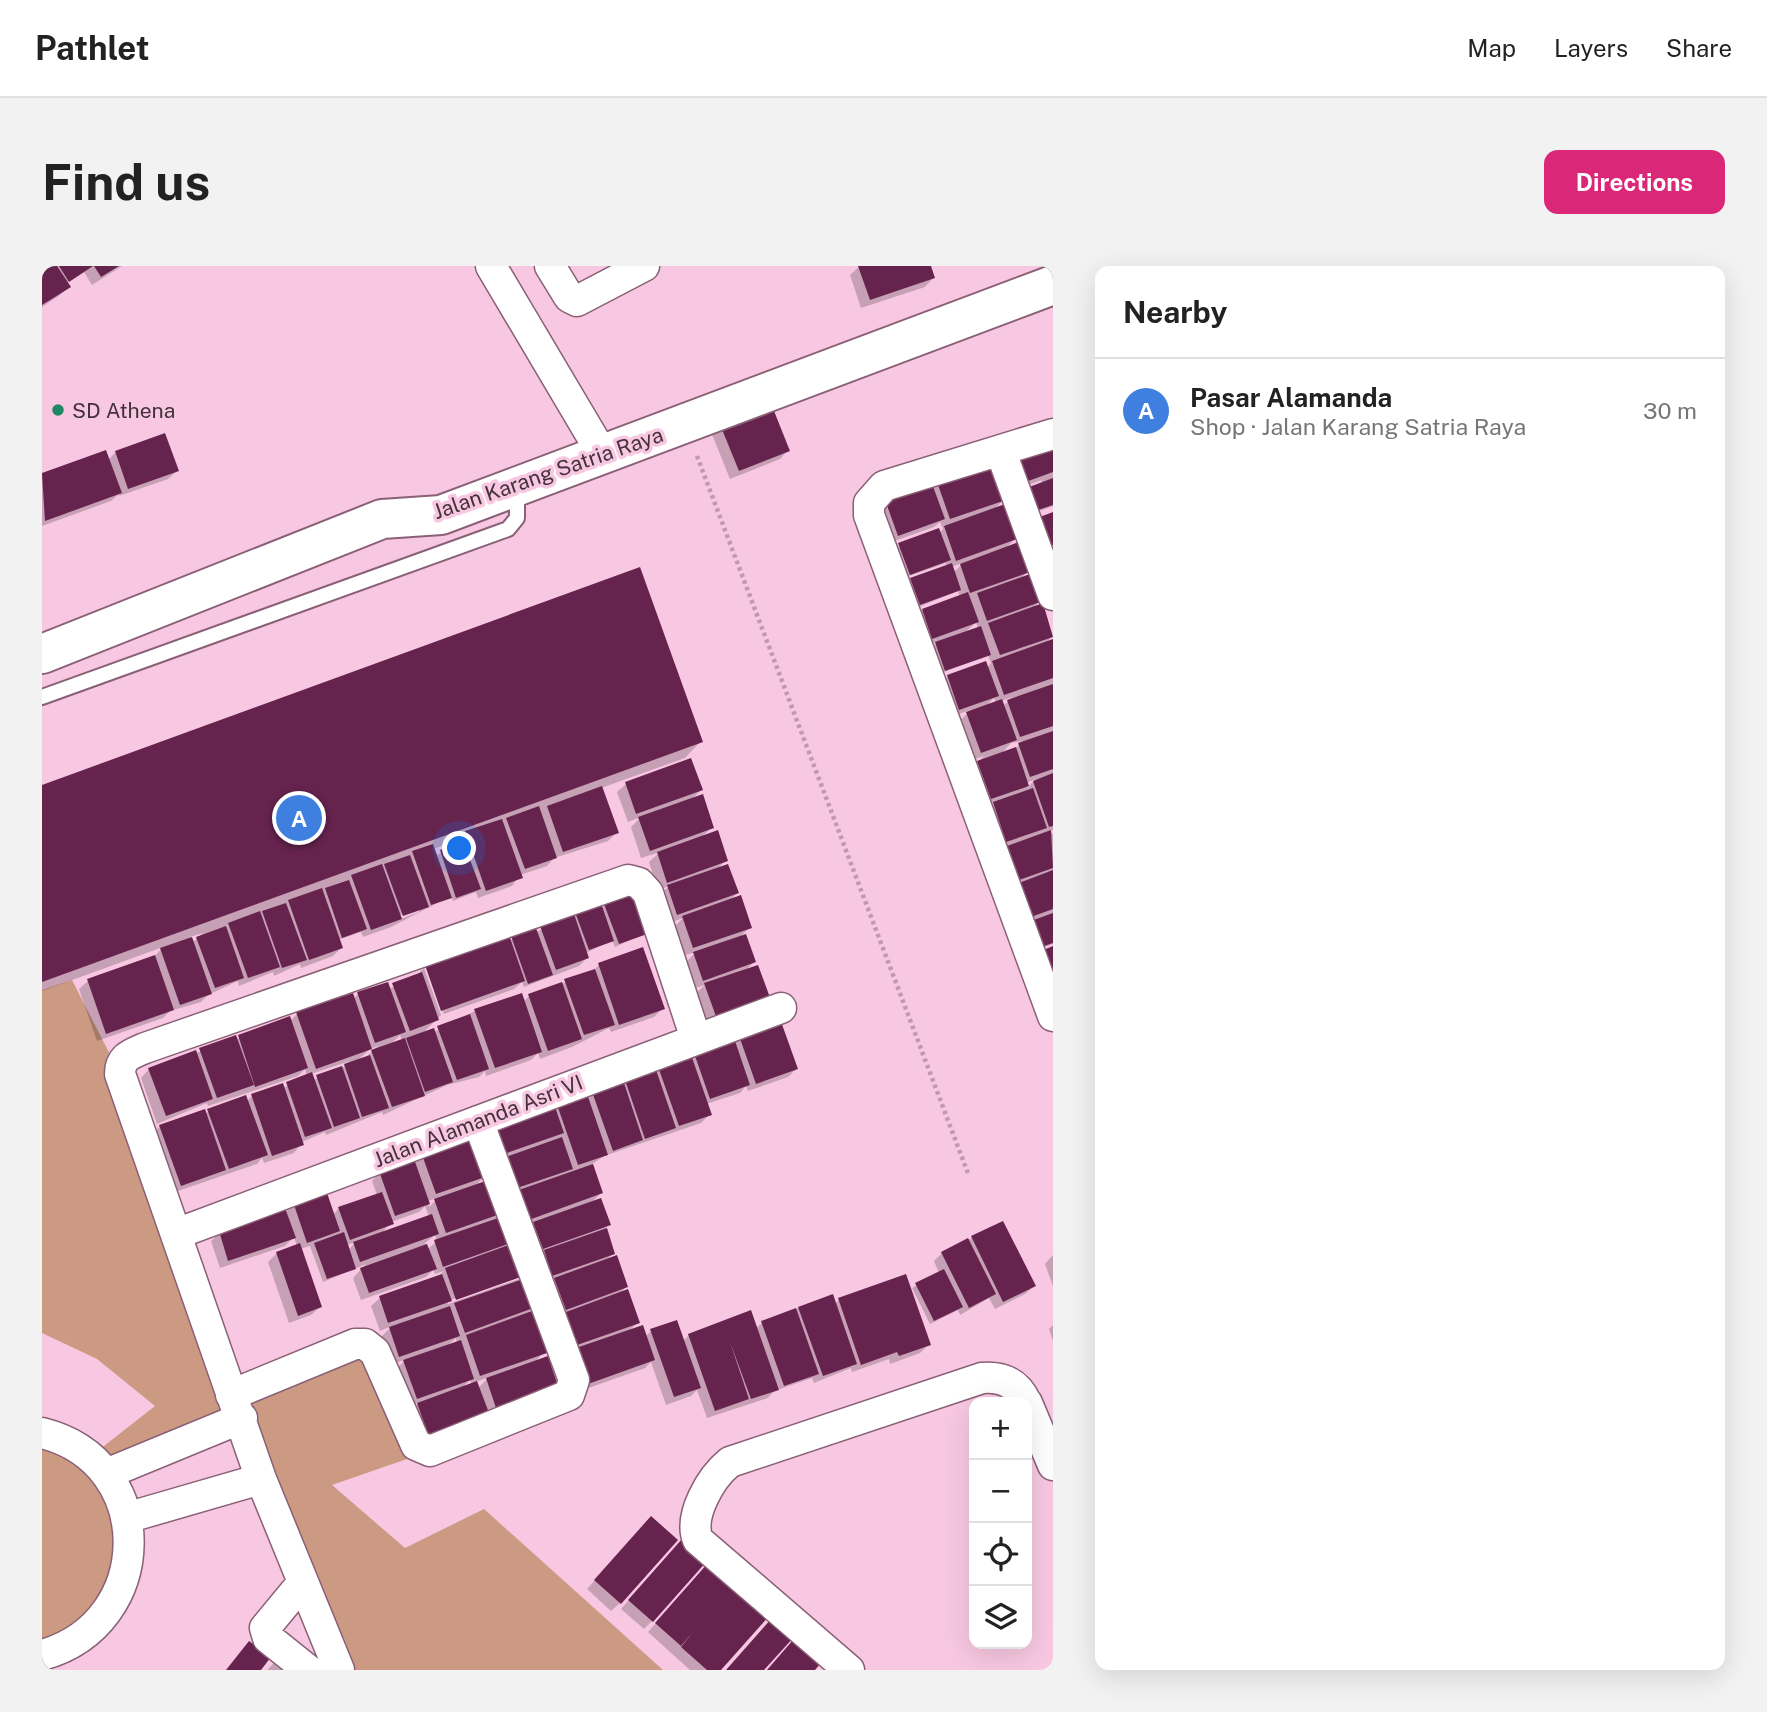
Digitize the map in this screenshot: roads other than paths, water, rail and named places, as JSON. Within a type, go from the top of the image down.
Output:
[{"type":"street","points":[[491,266],[603,455]]},
{"type":"street","points":[[550,266],[569,296],[577,301],[644,266]]},
{"type":"street","name":"Jalan Karang Satria Raya","points":[[42,654],[382,519],[441,515],[685,426],[1053,285]]},
{"type":"street","points":[[1053,434],[884,486],[869,503],[869,515],[1053,1016]]},
{"type":"street","points":[[1000,452],[1053,595]]},
{"type":"street","points":[[339,1670],[261,1479],[120,1074],[120,1065],[125,1057],[145,1048],[628,880],[639,883],[648,893],[696,1039]]},
{"type":"street","name":"Jalan Alamanda Asri VI","points":[[176,1234],[781,1008]]},
{"type":"street","points":[[106,1474],[355,1344],[365,1344],[376,1352],[416,1445],[430,1451],[569,1395],[574,1380],[478,1121]]},
{"type":"street","points":[[849,1670],[698,1540],[694,1526],[718,1472],[730,1462],[982,1378],[995,1377],[1010,1382],[1022,1397]]},
{"type":"street","points":[[1032,1415],[1053,1465]]},
{"type":"street","points":[[42,1433],[68,1443],[106,1474],[119,1495],[127,1518],[130,1541],[128,1565],[114,1603],[95,1627],[51,1659]]},
{"type":"street","points":[[127,1518],[261,1479]]},
{"type":"street","points":[[303,1582],[265,1628],[268,1638],[308,1670]]},
{"type":"lane","points":[[42,697],[508,529],[517,518],[519,495],[515,487]]},
{"type":"place","name":"SD Athena","points":[[58,410]]},
{"type":"place","name":"Pasar Alamanda","points":[[299,818]]}]
